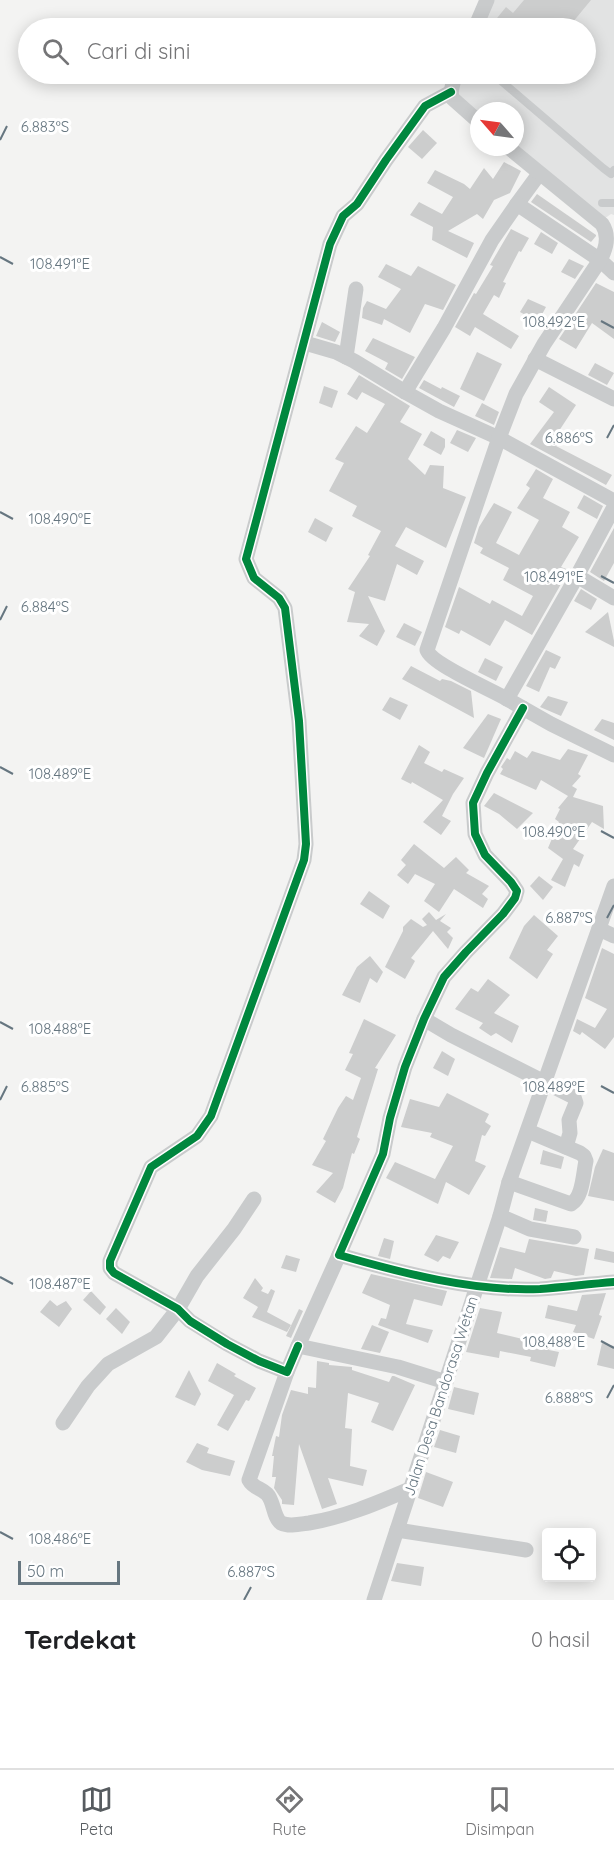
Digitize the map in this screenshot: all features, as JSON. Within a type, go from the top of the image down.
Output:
[{"type":"street","points":[[480,18],[488,0]]},
{"type":"street","points":[[453,84],[452,98],[470,114]]},
{"type":"street","points":[[287,1372],[259,1361],[189,1322],[178,1309],[114,1273],[110,1268],[110,1261],[151,1167],[197,1136],[211,1116],[304,860],[306,844],[299,721],[285,608],[279,598],[254,578],[246,559],[330,244],[338,225],[357,204],[425,106],[451,92]]},
{"type":"street","points":[[519,156],[602,224],[607,240],[600,260],[544,344],[516,394],[427,650],[429,656],[440,663],[551,724],[614,755]]},
{"type":"street","points":[[405,392],[444,328],[492,240],[540,174]]},
{"type":"street","points":[[518,204],[600,260],[614,273]]},
{"type":"street","points":[[346,357],[356,289]]},
{"type":"street","points":[[305,343],[346,357],[451,417],[499,438],[614,501]]},
{"type":"street","points":[[535,360],[614,399]]},
{"type":"street","points":[[507,699],[614,507]]},
{"type":"street","points":[[577,576],[614,598]]},
{"type":"street","points":[[410,1489],[333,1519],[284,1524],[279,1521],[267,1495],[253,1486],[249,1480],[287,1372],[383,1154],[390,1118],[405,1067],[424,1019],[444,977],[515,898],[517,891],[511,882],[485,855],[476,834],[473,803],[523,708]]},
{"type":"street","name":"Jalan Desa Bandorasa Wetan","points":[[374,1600],[500,1216],[509,1182],[614,886]]},
{"type":"street","points":[[599,929],[614,936]]},
{"type":"street","points":[[424,1019],[574,1097],[576,1103],[569,1120],[570,1133],[566,1147]]},
{"type":"street","points":[[509,1182],[571,1204],[576,1201],[586,1161],[584,1156],[528,1131]]},
{"type":"street","points":[[63,1423],[88,1386],[108,1364],[156,1337],[178,1309],[197,1276],[234,1229],[254,1198]]},
{"type":"street","points":[[500,1216],[530,1229],[574,1238]]},
{"type":"street","points":[[339,1254],[411,1274],[477,1286],[539,1289],[614,1282]]},
{"type":"street","points":[[298,1346],[398,1367],[446,1382]]},
{"type":"street","points":[[397,1530],[526,1550]]},
{"type":"lane","points":[[505,84],[613,173]]},
{"type":"lane","points":[[602,203],[614,203]]},
{"type":"shaded area","points":[[490,0],[614,0],[614,215],[611,214],[601,221],[524,155],[524,102],[470,102],[470,115],[456,103],[457,84],[596,84],[596,18],[482,18]]},
{"type":"building","points":[[524,0],[591,0],[576,18],[497,18],[506,7],[513,13]]},
{"type":"building","points":[[423,130],[437,143],[422,159],[408,147]]},
{"type":"building","points":[[504,162],[521,171],[510,193],[494,200],[483,219],[477,214],[448,231],[474,243],[467,258],[432,240],[433,227],[410,215],[419,202],[442,214],[453,197],[427,183],[435,170],[470,189],[484,168],[493,179]]},
{"type":"building","points":[[537,194],[596,236],[591,242],[531,202]]},
{"type":"building","points":[[511,229],[529,238],[521,252],[519,251],[503,282],[506,283],[499,298],[494,295],[483,314],[519,336],[511,349],[475,327],[470,336],[455,327],[474,293],[476,294],[493,266],[490,265]]},
{"type":"building","points":[[541,232],[558,243],[552,254],[534,244]]},
{"type":"building","points":[[569,259],[584,266],[575,279],[561,272]]},
{"type":"building","points":[[386,264],[411,276],[418,266],[456,285],[443,310],[425,304],[410,333],[384,319],[382,325],[362,318],[363,308],[367,301],[386,309],[401,289],[378,277]]},
{"type":"building","points":[[596,283],[614,292],[614,339],[592,323],[576,349],[559,339]]},
{"type":"building","points":[[528,299],[546,307],[538,322],[520,312]]},
{"type":"building","points":[[322,322],[340,332],[335,342],[316,336]]},
{"type":"building","points":[[373,338],[415,357],[402,379],[385,369],[388,363],[365,351]]},
{"type":"building","points":[[477,352],[502,364],[484,401],[460,389]]},
{"type":"building","points":[[595,363],[614,373],[607,385],[588,375]]},
{"type":"building","points":[[359,375],[410,406],[400,422],[422,434],[408,459],[425,475],[430,465],[444,466],[443,488],[466,497],[446,548],[406,527],[395,546],[424,561],[417,575],[397,564],[385,601],[368,596],[385,631],[377,646],[359,636],[369,624],[347,622],[355,592],[348,589],[370,556],[368,555],[381,531],[352,516],[357,506],[329,491],[344,463],[335,459],[356,426],[367,433],[385,404],[362,392],[357,400],[347,394]]},
{"type":"building","points":[[424,380],[460,396],[454,407],[419,388]]},
{"type":"building","points":[[324,386],[338,391],[332,408],[319,403]]},
{"type":"building","points":[[549,387],[576,405],[555,437],[560,441],[556,446],[612,475],[606,485],[530,444],[554,412],[539,402]]},
{"type":"building","points":[[482,403],[499,412],[494,425],[475,416]]},
{"type":"building","points":[[457,430],[476,438],[468,452],[450,443]]},
{"type":"building","points":[[431,431],[445,439],[445,447],[441,455],[423,445]]},
{"type":"building","points":[[536,469],[553,479],[543,498],[570,512],[562,527],[579,537],[561,567],[569,570],[532,635],[505,620],[490,646],[461,630],[459,634],[445,627],[459,587],[490,604],[492,600],[522,616],[533,596],[503,580],[509,568],[480,553],[483,548],[474,543],[479,527],[494,503],[512,512],[496,543],[519,555],[539,520],[517,508],[530,488],[526,485]]},
{"type":"building","points":[[584,495],[603,506],[597,519],[577,508]]},
{"type":"building","points":[[315,518],[333,528],[326,542],[308,532]]},
{"type":"building","points":[[614,528],[614,563],[604,581],[590,572]]},
{"type":"building","points":[[581,589],[597,599],[591,610],[574,601]]},
{"type":"building","points":[[608,612],[614,641],[614,647],[585,632]]},
{"type":"building","points":[[404,623],[422,632],[415,646],[396,637]]},
{"type":"building","points":[[546,650],[561,657],[555,669],[550,667],[539,692],[526,686]]},
{"type":"building","points":[[485,658],[503,667],[496,681],[478,672]]},
{"type":"building","points":[[411,666],[440,681],[442,679],[451,681],[471,691],[474,718],[402,679]]},
{"type":"building","points":[[548,696],[568,702],[561,716],[540,707]]},
{"type":"building","points":[[390,697],[408,705],[400,720],[382,710]]},
{"type":"building","points":[[488,714],[501,719],[484,758],[463,748]]},
{"type":"building","points":[[602,719],[614,723],[614,740],[594,730]]},
{"type":"building","points":[[419,745],[430,752],[424,763],[442,772],[444,769],[464,778],[442,816],[451,821],[441,835],[423,822],[443,800],[412,782],[411,784],[401,779]]},
{"type":"building","points":[[568,749],[588,755],[578,774],[581,776],[572,786],[577,789],[573,797],[603,806],[604,829],[592,822],[573,849],[584,855],[579,867],[574,864],[565,887],[551,880],[563,859],[548,848],[559,822],[555,819],[560,809],[558,808],[568,796],[541,780],[536,790],[500,774],[503,769],[501,767],[507,758],[510,760],[515,751],[527,758],[532,751],[560,760]]},
{"type":"building","points":[[494,793],[533,813],[517,829],[499,814],[484,806]]},
{"type":"building","points":[[414,844],[444,868],[456,857],[469,870],[466,873],[489,886],[482,894],[488,899],[483,908],[454,889],[439,912],[424,901],[435,884],[415,874],[408,884],[397,875],[406,865],[401,860]]},
{"type":"building","points":[[539,876],[553,887],[543,900],[530,886]]},
{"type":"building","points":[[369,891],[390,906],[383,919],[360,904]]},
{"type":"building","points":[[429,912],[436,920],[446,914],[440,921],[451,928],[447,932],[453,938],[448,949],[433,931],[411,958],[415,961],[405,979],[385,967],[403,927],[411,919],[423,927],[427,925],[422,919]]},
{"type":"building","points":[[534,915],[558,936],[547,950],[553,954],[537,979],[509,958],[524,926]]},
{"type":"building","points":[[602,948],[614,954],[614,1037],[605,1049],[582,1032],[580,1035],[573,1031],[577,1019],[595,1028],[607,1009],[585,998]]},
{"type":"building","points":[[370,956],[383,972],[377,983],[370,978],[360,1003],[342,995],[357,967]]},
{"type":"building","points":[[488,979],[510,995],[494,1013],[519,1026],[512,1043],[496,1033],[491,1036],[479,1028],[483,1023],[455,1009],[471,988],[478,992]]},
{"type":"building","points":[[364,1019],[396,1035],[375,1068],[378,1069],[357,1137],[360,1139],[354,1154],[352,1153],[343,1188],[335,1203],[316,1192],[333,1173],[312,1165],[326,1141],[323,1139],[338,1108],[346,1096],[353,1100],[361,1078],[345,1070],[353,1054],[349,1053]]},
{"type":"building","points":[[442,1051],[455,1059],[448,1076],[433,1068]]},
{"type":"building","points":[[447,1093],[489,1114],[485,1122],[491,1126],[485,1136],[482,1135],[475,1161],[486,1166],[469,1195],[446,1182],[438,1204],[386,1178],[395,1162],[435,1179],[453,1146],[430,1137],[432,1133],[401,1127],[410,1099],[439,1107]]},
{"type":"building","points":[[603,1149],[614,1153],[614,1201],[588,1196],[595,1167]]},
{"type":"building","points":[[543,1150],[564,1157],[561,1169],[540,1164]]},
{"type":"building","points":[[535,1208],[548,1211],[546,1222],[533,1220]]},
{"type":"building","points":[[436,1235],[459,1242],[450,1259],[443,1256],[438,1262],[424,1255]]},
{"type":"building","points":[[384,1238],[394,1241],[390,1259],[378,1256]]},
{"type":"building","points":[[529,1239],[589,1249],[584,1275],[576,1276],[554,1271],[551,1278],[545,1279],[515,1268],[512,1279],[490,1278],[500,1247],[525,1253]]},
{"type":"building","points":[[596,1248],[614,1252],[614,1263],[594,1259]]},
{"type":"building","points":[[286,1255],[300,1259],[296,1272],[281,1268]]},
{"type":"building","points":[[371,1274],[447,1291],[442,1306],[414,1299],[406,1324],[433,1330],[428,1343],[378,1325],[381,1318],[386,1319],[390,1305],[362,1293]]},
{"type":"building","points":[[255,1278],[263,1288],[261,1291],[268,1294],[271,1289],[275,1291],[267,1312],[291,1325],[287,1332],[252,1317],[258,1307],[243,1298]]},
{"type":"building","points":[[91,1291],[106,1307],[100,1315],[83,1300]]},
{"type":"building","points":[[606,1293],[599,1315],[602,1316],[594,1339],[573,1332],[576,1325],[545,1318],[548,1305],[577,1311],[582,1295]]},
{"type":"building","points":[[50,1300],[57,1306],[66,1301],[72,1309],[59,1327],[40,1312]]},
{"type":"building","points":[[116,1308],[130,1322],[122,1334],[106,1319]]},
{"type":"building","points":[[480,1308],[502,1312],[497,1333],[535,1342],[536,1339],[551,1343],[549,1350],[559,1352],[555,1367],[530,1361],[531,1357],[500,1351],[499,1358],[466,1352]]},
{"type":"building","points":[[299,1309],[303,1311],[291,1338],[286,1336]]},
{"type":"building","points":[[372,1325],[389,1332],[380,1353],[361,1349]]},
{"type":"building","points":[[602,1343],[614,1346],[614,1369],[597,1365]]},
{"type":"building","points":[[317,1361],[329,1363],[329,1365],[352,1367],[352,1370],[389,1382],[394,1376],[415,1385],[393,1431],[371,1422],[379,1403],[348,1393],[345,1428],[352,1429],[350,1466],[367,1470],[363,1486],[328,1478],[337,1504],[322,1509],[299,1444],[294,1505],[282,1504],[274,1488],[276,1477],[272,1477],[274,1456],[272,1456],[276,1436],[279,1437],[282,1415],[291,1390],[308,1394],[308,1387],[316,1388]]},
{"type":"building","points":[[217,1363],[256,1388],[249,1401],[246,1400],[228,1431],[217,1425],[234,1395],[208,1381]]},
{"type":"building","points":[[189,1370],[201,1394],[195,1406],[175,1397]]},
{"type":"building","points":[[454,1387],[479,1393],[474,1415],[448,1409]]},
{"type":"building","points":[[440,1430],[460,1436],[456,1453],[434,1447]]},
{"type":"building","points":[[197,1443],[209,1448],[207,1453],[235,1461],[230,1476],[202,1470],[186,1462]]},
{"type":"building","points":[[426,1472],[453,1482],[443,1507],[418,1498]]},
{"type":"building","points":[[397,1563],[424,1567],[421,1586],[391,1581]]},
{"type":"cycle path","points":[[298,1346],[287,1372],[259,1361],[190,1321],[178,1309],[114,1273],[110,1268],[110,1261],[151,1167],[197,1136],[211,1116],[304,860],[306,844],[299,721],[285,608],[279,598],[254,578],[246,559],[330,244],[343,216],[357,204],[425,106],[451,92]]},
{"type":"cycle path","points":[[523,708],[473,803],[475,834],[485,855],[517,891],[515,898],[444,977],[405,1067],[390,1118],[383,1154],[339,1255],[438,1280],[490,1287],[540,1289],[614,1282]]}]
